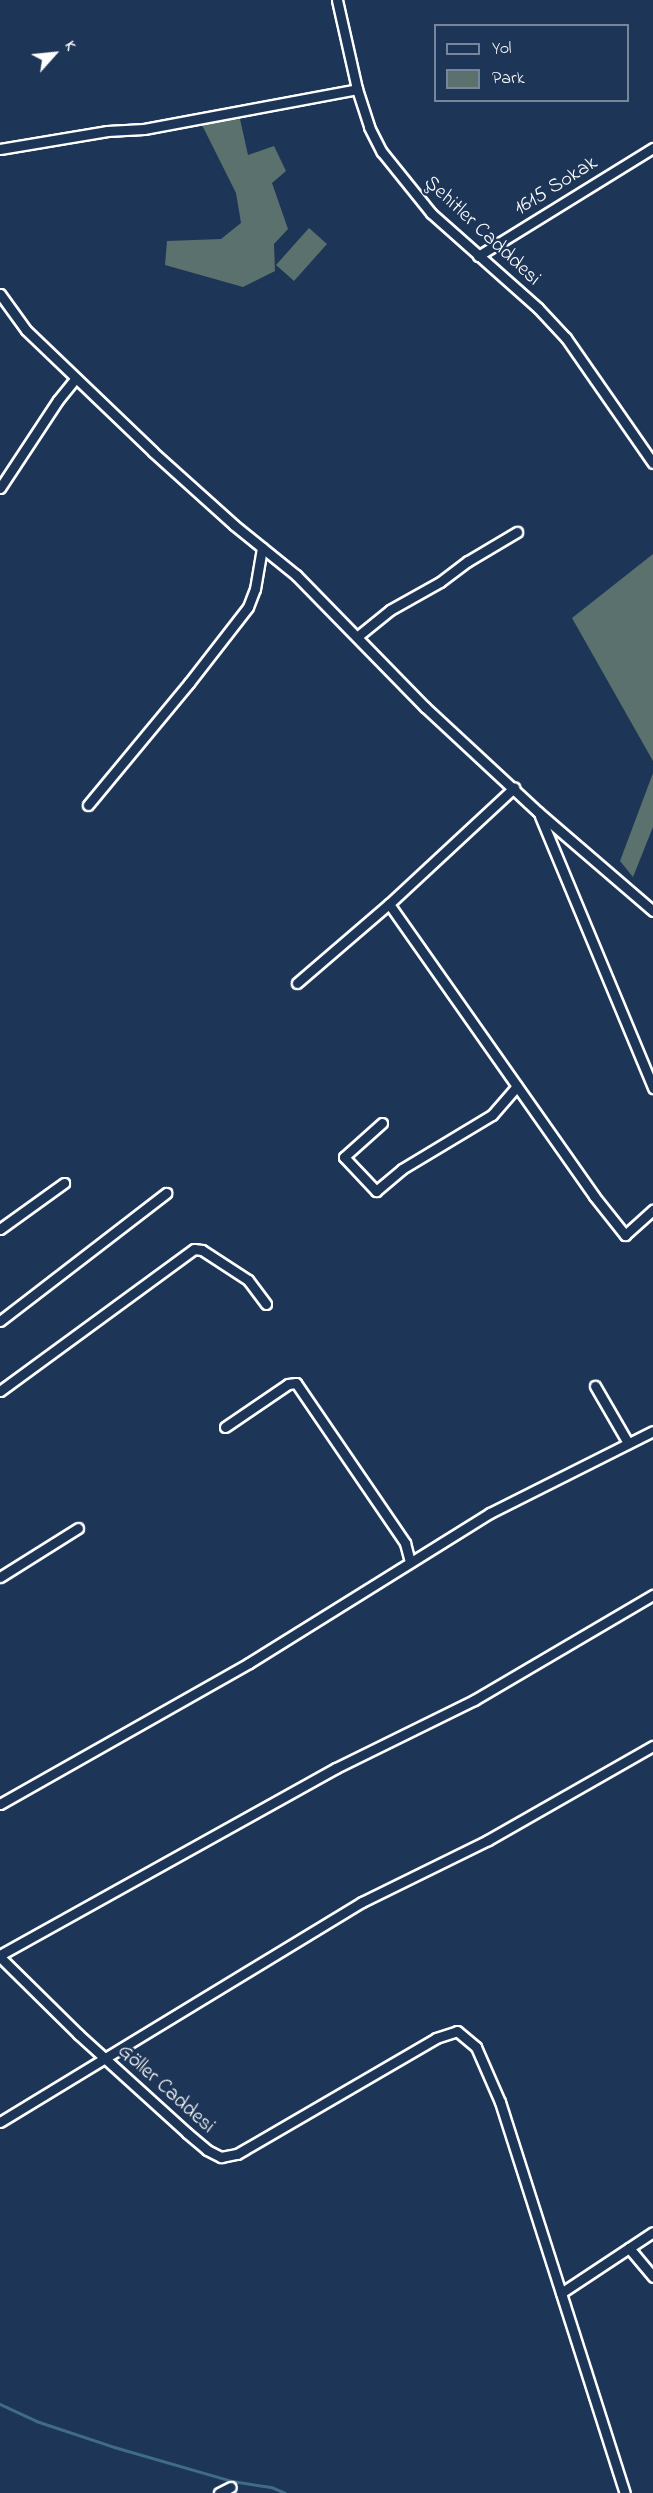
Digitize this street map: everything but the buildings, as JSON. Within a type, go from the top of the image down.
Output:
[{"type":"street","name":"Şehitler Cadddesi","points":[[337,0],[357,89],[369,128],[394,169],[431,213],[538,308],[566,338],[653,464]]},
{"type":"street","points":[[0,149],[107,131],[144,129],[357,89]]},
{"type":"street","name":"1615 Sokak","points":[[478,256],[653,148]]},
{"type":"street","points":[[0,294],[26,330],[153,452],[296,575],[425,707],[538,812],[653,911]]},
{"type":"street","points":[[0,488],[58,400],[76,378]]},
{"type":"street","points":[[358,636],[390,610],[440,582],[468,561],[517,532]]},
{"type":"street","points":[[88,805],[189,683],[248,607],[255,589],[262,548]]},
{"type":"street","points":[[297,983],[389,904],[514,788]]},
{"type":"street","points":[[538,812],[653,1088]]},
{"type":"street","points":[[389,904],[594,1196],[625,1235],[653,1210]]},
{"type":"street","points":[[382,1123],[344,1157],[376,1191],[402,1169],[492,1115],[517,1086]]},
{"type":"street","points":[[0,1228],[64,1183]]},
{"type":"street","points":[[0,1321],[166,1193]]},
{"type":"street","points":[[0,1391],[194,1249],[202,1250],[249,1280],[266,1304]]},
{"type":"street","points":[[225,1428],[280,1389],[296,1383],[405,1543],[410,1562]]},
{"type":"street","points":[[595,1386],[628,1443]]},
{"type":"street","points":[[0,1804],[249,1663],[490,1513],[653,1431]]},
{"type":"street","points":[[0,1577],[78,1528]]},
{"type":"street","points":[[0,1956],[326,1773],[474,1700],[653,1595]]},
{"type":"street","points":[[0,2122],[362,1902],[488,1840],[653,1746]]},
{"type":"street","name":"Göller Caddesi","points":[[0,1956],[105,2059],[207,2150],[221,2157],[237,2154],[436,2038],[457,2031],[476,2047],[500,2102],[561,2293]]},
{"type":"street","points":[[625,2493],[561,2293],[653,2232]]},
{"type":"street","points":[[629,2248],[653,2277]]},
{"type":"street","points":[[219,2493],[231,2487]]},
{"type":"green space","points":[[240,119],[248,155],[274,146],[286,171],[272,183],[288,229],[274,244],[275,271],[243,287],[165,265],[167,241],[221,239],[241,223],[236,193],[201,123]]},
{"type":"green space","points":[[309,228],[327,244],[294,281],[276,265]]},
{"type":"green space","points":[[653,554],[653,761],[572,618]]},
{"type":"green space","points":[[653,773],[653,827],[633,877],[620,861]]},
{"type":"waterway","points":[[0,2404],[36,2421],[114,2447],[232,2481],[271,2487],[285,2493]]}]
